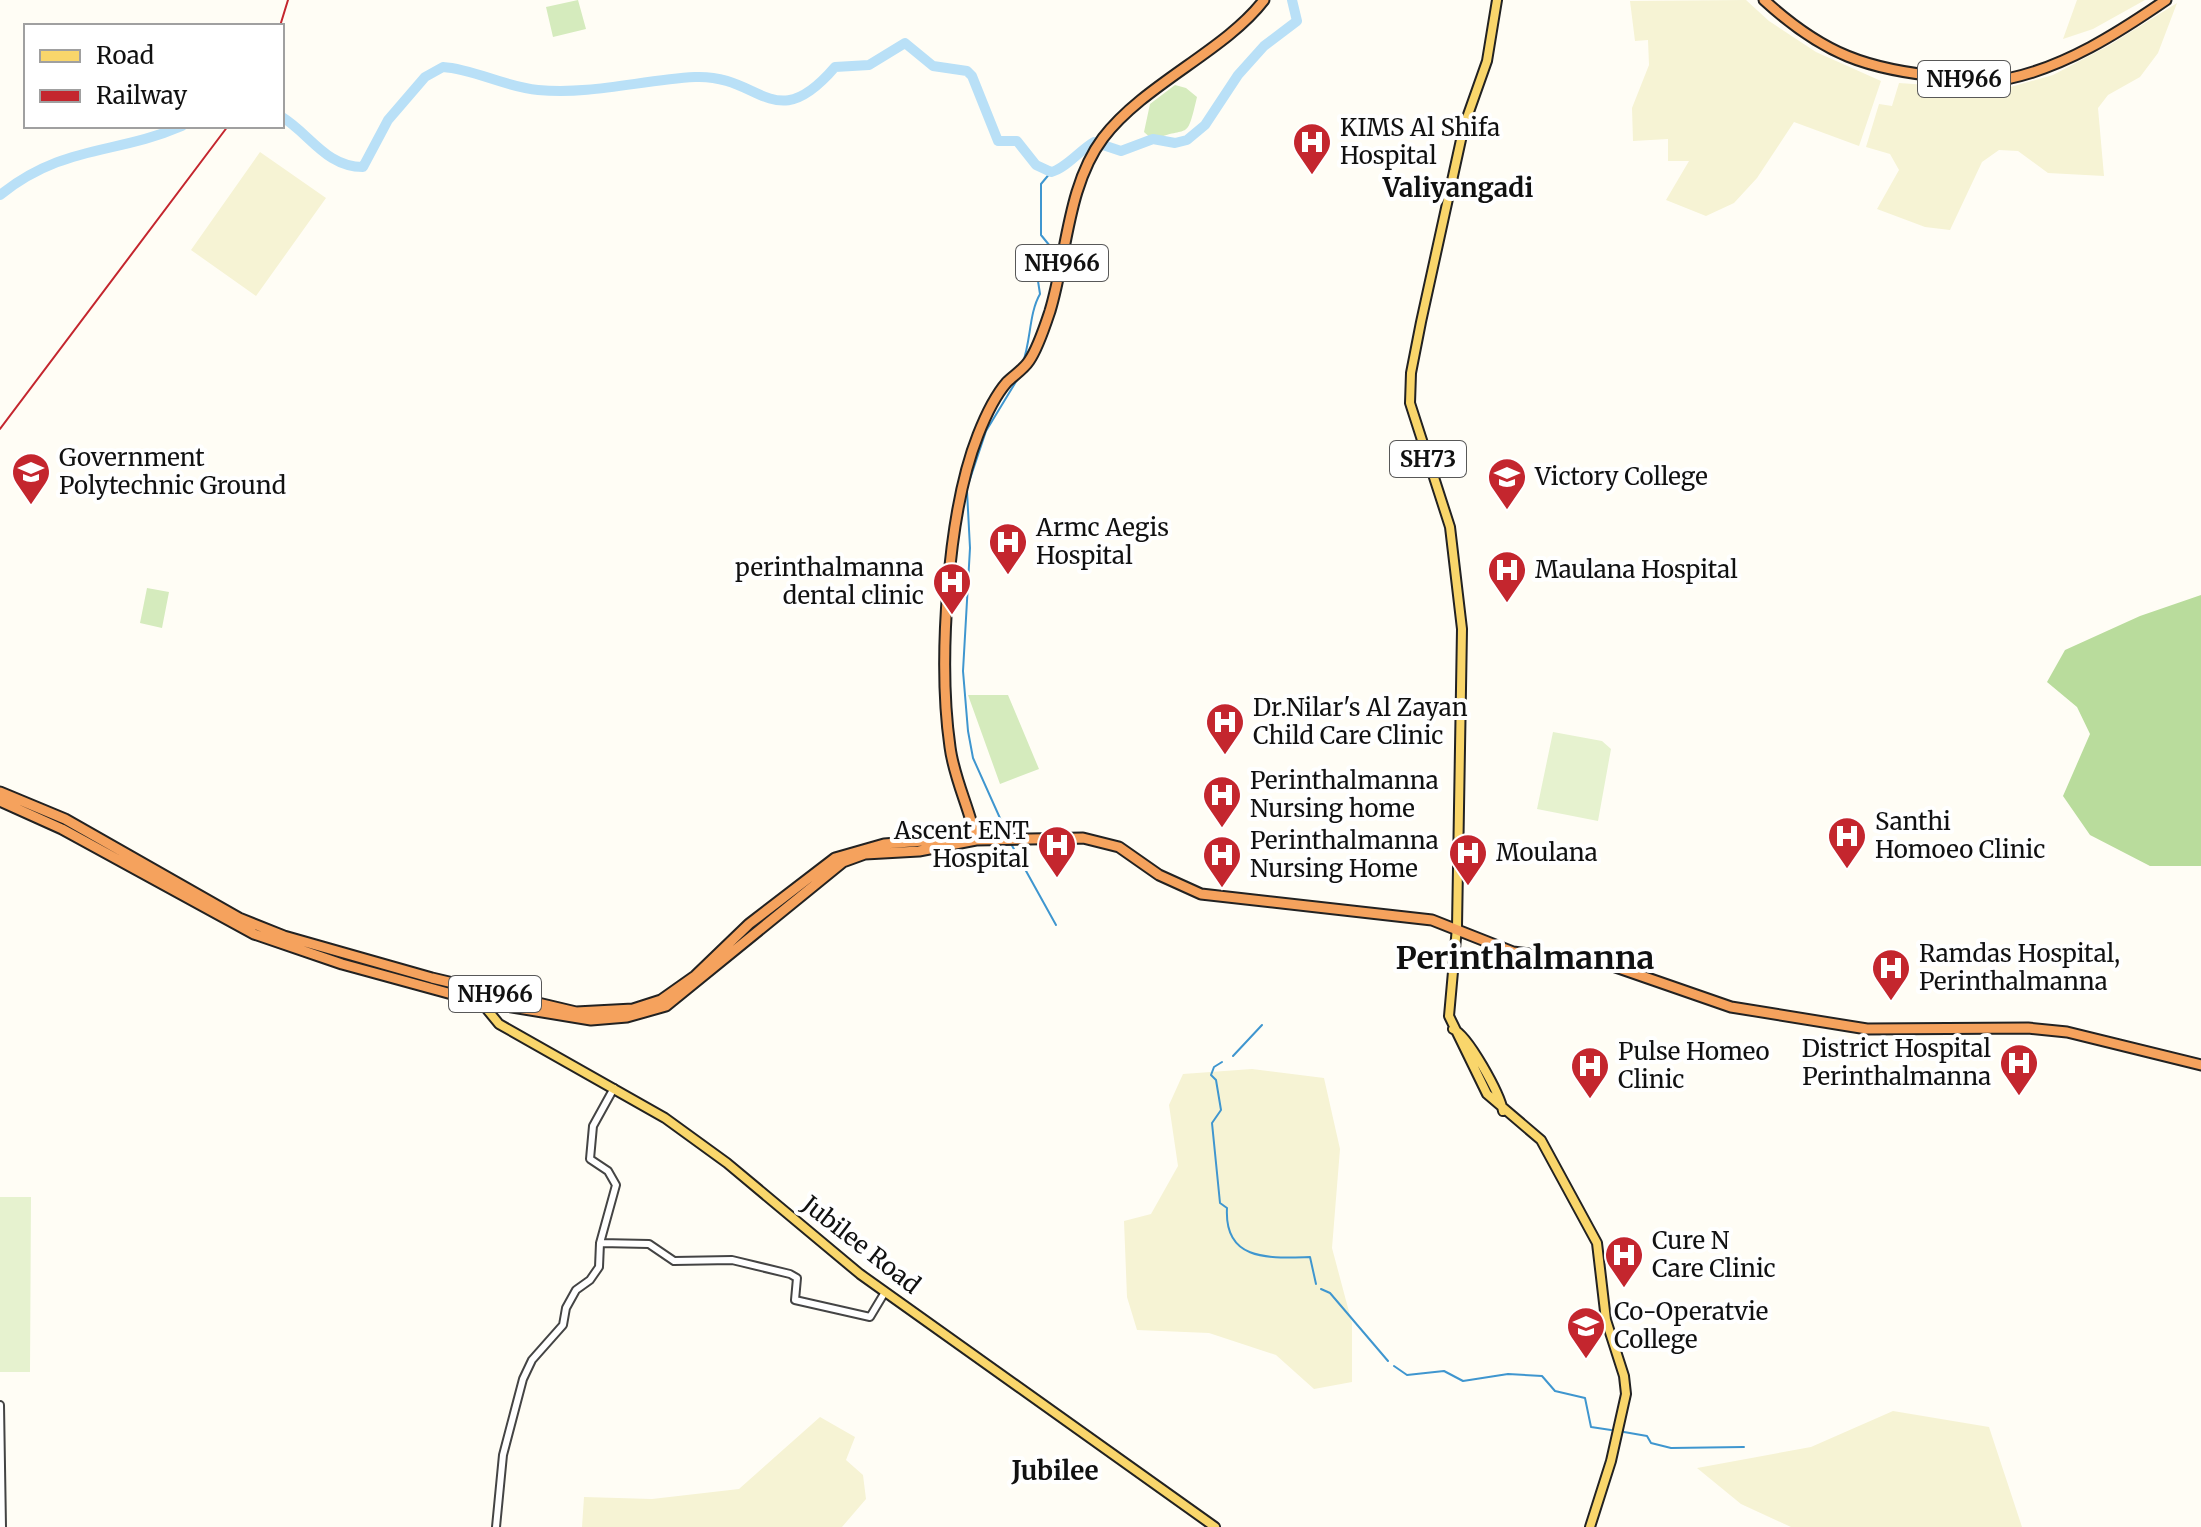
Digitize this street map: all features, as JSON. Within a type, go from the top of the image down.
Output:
[{"type":"highway","name":"NH966","points":[[0,792],[65,819],[239,918],[339,953],[576,1012],[633,1009],[661,1000],[695,976],[749,924],[835,858],[866,851],[935,849],[976,840],[950,749],[946,620],[960,493],[967,461],[986,414],[1006,383],[1030,360],[1049,312],[1076,195],[1103,138],[1169,78],[1235,28],[1264,0]]},
{"type":"highway","name":"NH966","points":[[1764,0],[1799,32],[1870,67],[1978,80],[2005,80],[2062,62],[2166,0]]},
{"type":"highway","name":"NH966","points":[[0,801],[47,821],[254,934],[342,964],[481,1002],[591,1020],[627,1017],[666,1006],[843,862],[866,851]]},
{"type":"highway","points":[[976,840],[1104,841],[1180,887],[1201,894],[1402,915],[1457,927],[1513,952],[1607,964],[1731,1007],[1806,1021],[1867,1029],[2028,1028],[2067,1032],[2201,1065]]},
{"type":"highway","points":[[481,1002],[477,994],[485,991]]},
{"type":"main road","name":"SH73","points":[[1457,927],[1464,657],[1461,607],[1450,527],[1410,399],[1421,322],[1464,126],[1487,61],[1497,0]]},
{"type":"main road","points":[[1457,927],[1448,1004],[1452,1028],[1465,1036],[1500,1098],[1503,1112],[1541,1140],[1599,1252],[1606,1320],[1624,1376],[1626,1394],[1611,1461],[1590,1527]]},
{"type":"main road","name":"Jubilee Road","points":[[481,1002],[499,1024],[665,1118],[727,1163],[885,1292],[1215,1527]]},
{"type":"street","points":[[496,1527],[501,1464],[523,1379],[532,1360],[563,1325],[566,1308],[576,1290],[590,1280],[599,1267],[600,1243],[616,1185],[608,1171],[590,1159],[592,1133],[614,1088]]},
{"type":"street","points":[[600,1243],[649,1244],[674,1261],[732,1260],[790,1274],[797,1278],[795,1300],[870,1317],[885,1292]]},
{"type":"street","points":[[0,1405],[2,1527]]},
{"type":"shaded area","points":[[1746,0],[1769,21],[1816,52],[1881,81],[1859,146],[1794,122],[1757,178],[1734,203],[1706,216],[1666,200],[1689,161],[1668,161],[1668,139],[1633,141],[1632,108],[1649,65],[1648,40],[1635,41],[1630,1]]},
{"type":"shaded area","points":[[2077,0],[2145,0],[2093,29],[2063,39]]},
{"type":"shaded area","points":[[2177,3],[2158,53],[2140,77],[2108,95],[2098,108],[2104,176],[2048,173],[2018,151],[1999,150],[1982,162],[1950,230],[1925,227],[1877,209],[1899,170],[1890,154],[1866,147],[1879,104],[1892,106],[1899,83],[2007,88],[2053,75],[2108,46]]},
{"type":"shaded area","points":[[260,152],[326,198],[256,296],[191,250]]},
{"type":"shaded area","points":[[1252,1069],[1324,1078],[1340,1149],[1332,1248],[1352,1323],[1352,1382],[1314,1389],[1276,1355],[1209,1333],[1137,1330],[1127,1297],[1124,1221],[1151,1214],[1178,1166],[1169,1105],[1183,1074]]},
{"type":"shaded area","points":[[1893,1411],[1989,1427],[2022,1527],[1791,1527],[1741,1504],[1697,1468],[1811,1447]]},
{"type":"shaded area","points":[[820,1417],[855,1437],[846,1460],[863,1475],[866,1499],[842,1527],[582,1527],[584,1497],[652,1499],[739,1489]]},
{"type":"green space","points":[[578,0],[586,29],[553,37],[546,7]]},
{"type":"green space","points":[[1175,85],[1186,88],[1197,97],[1191,121],[1185,130],[1153,140],[1144,132],[1150,104]]},
{"type":"green space","points":[[147,588],[169,592],[162,628],[140,623]]},
{"type":"green space","points":[[2201,595],[2201,866],[2150,866],[2090,835],[2063,796],[2090,734],[2077,707],[2047,682],[2065,650],[2140,616]]},
{"type":"green space","points":[[968,695],[1008,695],[1039,769],[1000,784]]},
{"type":"green space","points":[[1553,732],[1602,741],[1611,749],[1598,821],[1537,809]]},
{"type":"green space","points":[[0,1197],[31,1197],[30,1372],[0,1372]]},
{"type":"waterway","points":[[284,118],[328,156],[350,166],[363,167],[388,120],[425,77],[443,67],[526,88],[558,91],[695,77],[717,79],[781,101],[797,98],[814,88],[835,67],[869,65],[905,43],[933,66],[967,71],[972,76],[998,141],[1017,141],[1036,165],[1051,172],[1094,142],[1121,151],[1153,139],[1175,143],[1187,140],[1205,125],[1238,75],[1264,46],[1297,21],[1292,0]]},
{"type":"waterway","points":[[0,195],[23,179],[68,158],[177,128]]},
{"type":"waterway","points":[[1023,362],[1040,294],[1036,268],[1054,251],[1041,235],[1041,184],[1051,172]]},
{"type":"waterway","points":[[969,482],[986,431],[1017,380]]},
{"type":"waterway","points":[[967,491],[970,548],[963,671],[968,731],[973,758],[1008,836]]},
{"type":"waterway","points":[[1010,842],[1056,925]]},
{"type":"waterway","points":[[1233,1056],[1262,1025]]},
{"type":"waterway","points":[[1222,1062],[1214,1067],[1211,1075],[1216,1080],[1221,1110],[1212,1123],[1220,1203],[1227,1208],[1228,1226],[1233,1239],[1252,1253],[1310,1257],[1316,1284]]},
{"type":"waterway","points":[[1321,1289],[1330,1293],[1388,1361]]},
{"type":"waterway","points":[[1394,1366],[1407,1375],[1444,1371],[1463,1381],[1508,1374],[1542,1376],[1555,1391],[1585,1398],[1591,1427],[1611,1430]]},
{"type":"waterway","points":[[1624,1432],[1647,1436],[1651,1443],[1671,1448],[1744,1447]]},
{"type":"railway","points":[[281,24],[288,0]]},
{"type":"railway","points":[[0,429],[226,128]]},
{"type":"place","name":"KIMS Al Shifa Hospital","points":[[1312,176]]},
{"type":"place","name":"Government Polytechnic Ground","points":[[31,506]]},
{"type":"place","name":"Victory College","points":[[1507,511]]},
{"type":"place","name":"Armc Aegis Hospital","points":[[1008,576]]},
{"type":"place","name":"Maulana Hospital","points":[[1507,604]]},
{"type":"place","name":"perinthalmanna dental clinic","points":[[952,616]]},
{"type":"place","name":"Dr.Nilar's Al Zayan Child Care Clinic","points":[[1225,756]]},
{"type":"place","name":"Perinthalmanna Nursing home","points":[[1222,829]]},
{"type":"place","name":"Santhi Homoeo Clinic","points":[[1847,870]]},
{"type":"place","name":"Ascent ENT Hospital","points":[[1057,879]]},
{"type":"place","name":"Moulana","points":[[1468,887]]},
{"type":"place","name":"Perinthalmanna Nursing Home","points":[[1222,889]]},
{"type":"place","name":"Ramdas Hospital, Perinthalmanna","points":[[1891,1002]]},
{"type":"place","name":"District Hospital Perinthalmanna","points":[[2019,1097]]},
{"type":"place","name":"Pulse Homeo Clinic","points":[[1590,1100]]},
{"type":"place","name":"Cure N Care Clinic","points":[[1624,1289]]},
{"type":"place","name":"Co-Operatvie College","points":[[1586,1360]]},
{"type":"district","name":"Valiyangadi","points":[[1458,188]]},
{"type":"district","name":"Perinthalmanna","points":[[1525,958]]},
{"type":"district","name":"Jubilee","points":[[1055,1471]]}]
